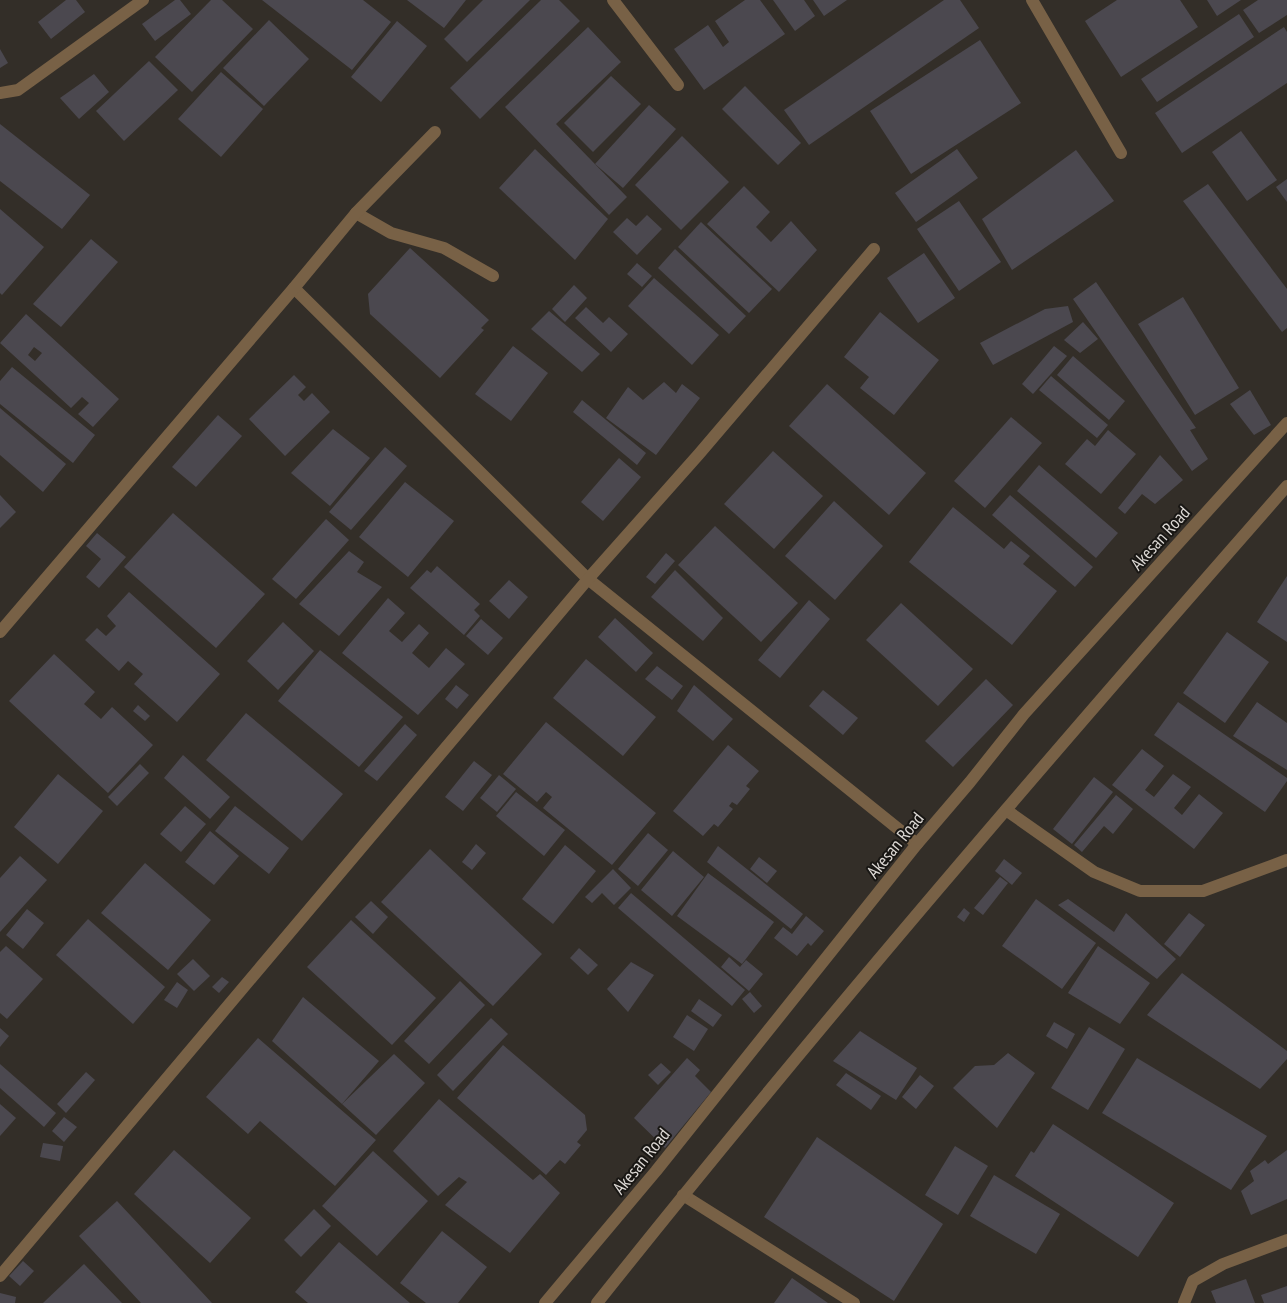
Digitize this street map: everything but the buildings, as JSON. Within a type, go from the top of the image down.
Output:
[{"type":"street","points":[[0,93],[18,90],[143,0]]},
{"type":"street","points":[[613,0],[678,85]]},
{"type":"street","points":[[1032,0],[1121,153]]},
{"type":"street","points":[[0,632],[356,213],[435,132]]},
{"type":"street","points":[[356,213],[391,233],[444,248],[493,276]]},
{"type":"street","points":[[0,1276],[588,579],[699,454],[874,249]]},
{"type":"street","points":[[294,288],[588,579],[917,844]]},
{"type":"street","name":"Akesan Road","points":[[545,1303],[656,1171],[917,844],[970,782],[1024,714],[1287,423]]},
{"type":"street","points":[[597,1303],[683,1195],[1059,746],[1287,486]]},
{"type":"street","points":[[1006,810],[1094,872],[1140,891],[1203,891],[1287,860]]},
{"type":"street","points":[[683,1195],[854,1303]]},
{"type":"street","points":[[1184,1303],[1193,1281],[1223,1264],[1287,1240]]}]
